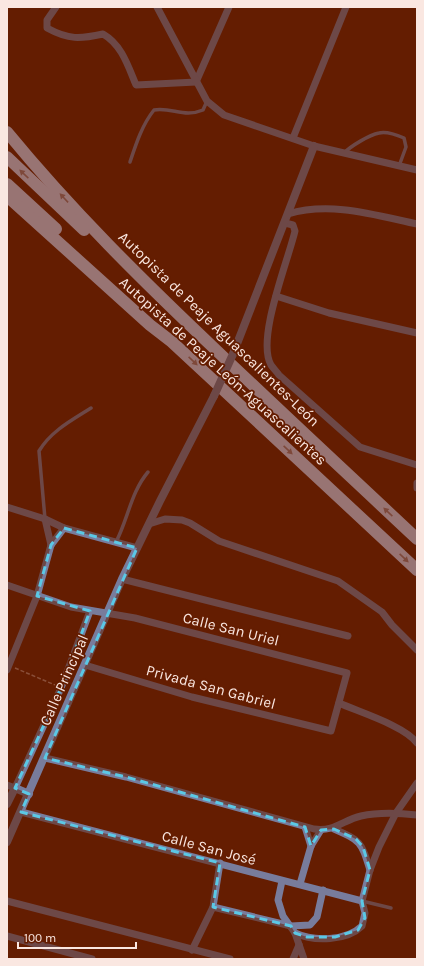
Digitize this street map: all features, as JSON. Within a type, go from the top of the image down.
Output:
[{"type":"highway","name":"Autopista de Peaje Aguascalientes-León","points":[[7,132],[31,162],[95,231],[177,313],[417,539]]},
{"type":"highway","points":[[7,157],[134,277],[177,313]]},
{"type":"highway","points":[[7,184],[154,322],[172,342]]},
{"type":"highway","name":"Autopista de Peaje León-Aguascalientes","points":[[7,196],[150,326],[172,342],[417,570]]},
{"type":"street","points":[[56,7],[47,20],[47,28],[63,36],[77,39],[103,34],[112,40],[126,61],[136,85],[196,82]]},
{"type":"street","points":[[157,7],[207,100],[224,115],[314,146],[417,170]]},
{"type":"street","points":[[196,82],[229,7]]},
{"type":"street","points":[[293,138],[346,7]]},
{"type":"street","name":"Calle Principal","points":[[7,842],[122,579],[234,354],[314,146]]},
{"type":"street","points":[[288,214],[321,208],[361,212],[417,224]]},
{"type":"street","points":[[285,222],[293,225],[295,231],[276,296],[268,344],[271,365],[360,447],[417,465]]},
{"type":"street","points":[[276,296],[329,313],[417,333]]},
{"type":"street","points":[[417,483],[417,488]]},
{"type":"street","points":[[7,508],[45,519],[64,528],[138,548]]},
{"type":"street","points":[[45,519],[51,545]]},
{"type":"street","points":[[147,527],[165,519],[182,520],[190,523],[219,541],[338,580],[382,612],[417,650]]},
{"type":"street","points":[[8,668],[36,596],[51,545],[64,528]]},
{"type":"street","points":[[122,579],[348,636]]},
{"type":"street","name":"Calle San Uriel","points":[[7,585],[36,596],[90,611],[108,612],[228,641],[347,673],[339,703]]},
{"type":"street","points":[[7,804],[61,688],[90,611]]},
{"type":"street","name":"Privada San Gabriel","points":[[85,666],[192,697],[331,731],[339,703]]},
{"type":"street","points":[[339,703],[386,723],[413,738],[417,743]]},
{"type":"street","points":[[45,758],[126,777],[305,827],[321,830],[334,829],[360,816],[396,813],[417,815]]},
{"type":"street","points":[[295,933],[302,936],[316,938],[352,934],[358,930],[364,922],[365,913],[362,901],[370,870],[379,847],[396,813],[417,783]]},
{"type":"street","points":[[7,785],[29,794]]},
{"type":"street","name":"Calle San José","points":[[21,812],[362,901]]},
{"type":"street","points":[[305,827],[311,846]]},
{"type":"street","points":[[334,829],[356,839],[363,847],[370,870]]},
{"type":"street","points":[[300,884],[311,846],[321,830]]},
{"type":"street","points":[[192,950],[213,907],[220,863]]},
{"type":"street","points":[[282,881],[278,900],[284,916],[295,933],[304,959]]},
{"type":"street","points":[[213,907],[291,926],[310,925],[317,917],[323,890]]},
{"type":"street","points":[[7,901],[230,959]]},
{"type":"street","points":[[7,936],[92,959]]},
{"type":"street","points":[[293,959],[298,945]]},
{"type":"lane","points":[[130,162],[137,140],[154,110],[162,109],[186,114],[194,114],[203,110],[207,100]]},
{"type":"lane","points":[[343,153],[351,146],[380,132],[395,134],[404,138],[406,147],[399,166]]},
{"type":"lane","points":[[45,519],[39,451],[43,444],[61,427],[91,408]]},
{"type":"lane","points":[[116,542],[125,524],[139,483],[148,472]]},
{"type":"lane","name":"Calle San José","points":[[362,901],[391,908]]},
{"type":"path","points":[[8,668],[61,688]]},
{"type":"highlighted area","points":[[64,528],[137,548],[45,758],[126,777],[305,827],[311,846],[321,830],[334,829],[356,839],[363,847],[370,870],[362,901],[365,918],[358,930],[335,937],[307,937],[295,933],[291,926],[213,907],[220,863],[21,812],[29,794],[15,788],[61,688],[90,611],[37,596],[51,545]]}]
